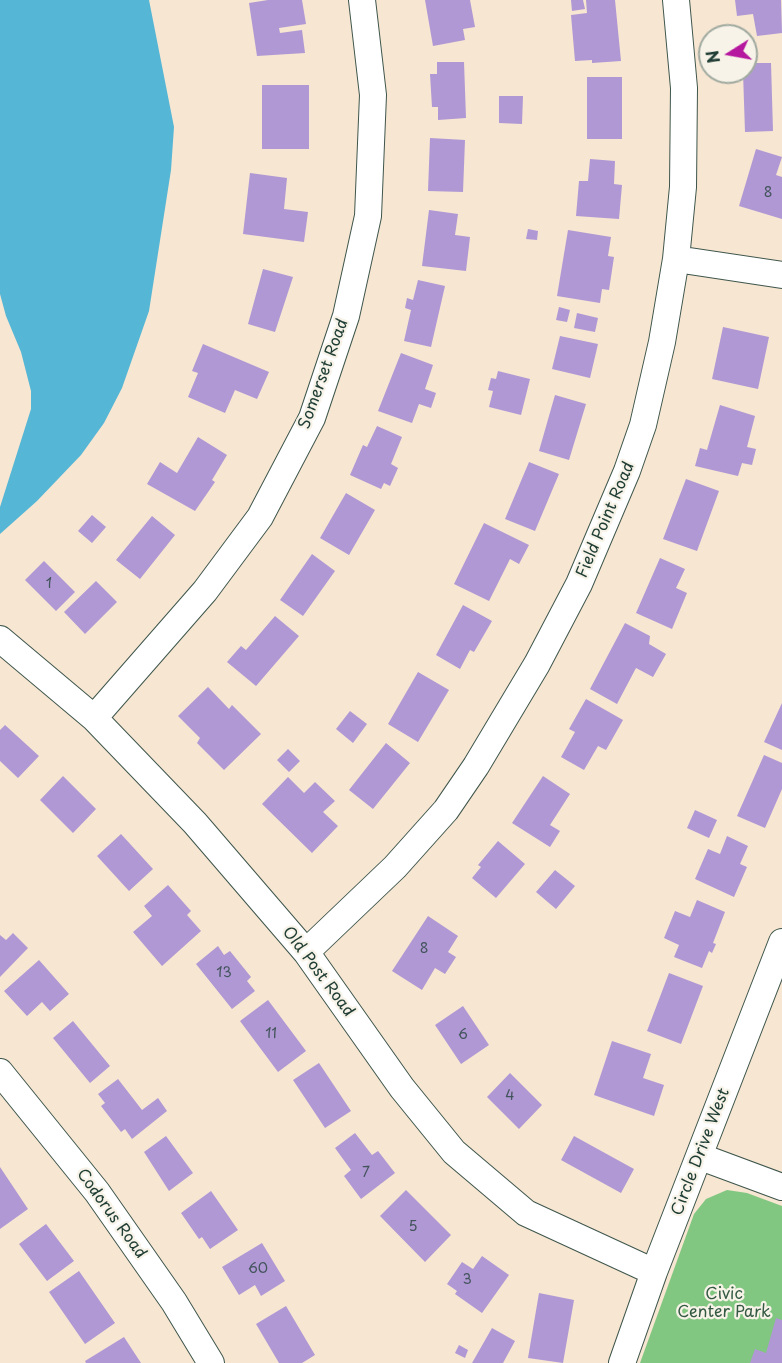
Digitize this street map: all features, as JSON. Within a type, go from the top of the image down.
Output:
[{"type":"street","name":"Somerset Road","points":[[94,718],[205,591],[260,518],[312,418],[346,316],[368,216],[373,95],[362,0]]},
{"type":"street","name":"Field Point Road","points":[[306,952],[395,867],[446,810],[476,766],[537,664],[579,584],[634,452],[643,425],[662,342],[676,259],[683,187],[684,88],[676,0]]},
{"type":"street","points":[[676,259],[782,274]]},
{"type":"street","name":"Old Post Road","points":[[0,639],[94,718],[195,823],[306,952],[402,1088],[454,1152],[526,1214],[654,1272]]},
{"type":"street","name":"Circle Drive West","points":[[622,1363],[654,1272],[701,1157],[782,942]]},
{"type":"street","name":"Codorus Road","points":[[0,1072],[97,1192],[174,1302],[211,1363]]},
{"type":"street","points":[[701,1157],[782,1187]]},
{"type":"green space","name":"Civic Center Park","points":[[727,1190],[747,1193],[782,1206],[782,1363],[640,1363],[694,1214],[706,1199]]},
{"type":"water","points":[[0,0],[149,0],[174,127],[171,170],[149,311],[122,388],[104,423],[81,455],[37,501],[0,534],[0,507],[31,409],[31,391],[21,352],[6,316],[0,294]]},
{"type":"building","points":[[268,0],[302,0],[306,24],[279,28],[280,33],[302,30],[305,53],[257,56],[249,3]]},
{"type":"building","points":[[425,0],[470,0],[475,27],[463,29],[465,40],[433,46]]},
{"type":"building","points":[[571,0],[583,0],[585,9],[572,11]]},
{"type":"building","points":[[586,0],[615,0],[621,61],[592,63],[592,60],[575,61],[571,15],[587,13]]},
{"type":"building","points":[[735,0],[781,0],[782,33],[758,36],[758,24],[755,24],[753,14],[737,16]]},
{"type":"building","points":[[437,62],[464,62],[466,118],[438,120],[438,107],[432,107],[430,74],[437,74]]},
{"type":"building","points":[[758,63],[771,63],[773,131],[745,132],[743,84],[758,84]]},
{"type":"building","points":[[587,77],[622,77],[622,139],[587,139]]},
{"type":"building","points":[[262,85],[309,85],[309,149],[262,149]]},
{"type":"building","points":[[499,96],[523,96],[522,124],[499,123]]},
{"type":"building","points":[[430,138],[465,140],[463,192],[428,191]]},
{"type":"building","points":[[756,149],[782,157],[776,175],[782,177],[782,219],[739,206]]},
{"type":"building","points":[[590,159],[615,161],[614,184],[622,185],[619,219],[576,216],[579,181],[588,181]]},
{"type":"building","points":[[250,173],[287,178],[284,209],[308,212],[304,242],[243,234]]},
{"type":"building","points":[[429,210],[458,214],[455,235],[470,237],[466,271],[422,266]]},
{"type":"building","points":[[528,229],[538,231],[537,240],[526,239]]},
{"type":"building","points":[[568,230],[611,237],[608,256],[614,257],[609,290],[602,289],[600,303],[557,296]]},
{"type":"building","points":[[263,269],[293,277],[275,332],[248,324]]},
{"type":"building","points":[[418,280],[445,286],[431,347],[404,341],[411,310],[405,308],[407,298],[413,300]]},
{"type":"building","points":[[559,307],[570,310],[567,322],[556,320]]},
{"type":"building","points":[[577,313],[598,318],[595,332],[574,328]]},
{"type":"building","points":[[723,327],[769,337],[758,389],[712,379]]},
{"type":"building","points":[[560,336],[598,344],[590,378],[552,369]]},
{"type":"building","points":[[203,344],[269,372],[257,399],[235,390],[225,413],[188,397],[198,373],[192,371]]},
{"type":"building","points":[[401,353],[433,365],[425,389],[436,393],[431,408],[419,404],[412,423],[378,411]]},
{"type":"building","points":[[498,371],[530,379],[521,415],[489,407],[493,391],[488,390],[491,378],[496,379]]},
{"type":"building","points":[[555,395],[586,404],[569,460],[539,451]]},
{"type":"building","points":[[720,405],[755,416],[747,447],[756,449],[752,465],[742,463],[738,476],[695,466],[700,448],[707,450]]},
{"type":"building","points":[[377,426],[402,437],[391,464],[398,468],[390,486],[384,483],[381,489],[350,475],[363,445],[367,447]]},
{"type":"building","points":[[198,437],[227,455],[212,480],[215,482],[195,511],[147,484],[160,462],[177,473]]},
{"type":"building","points":[[529,462],[559,474],[535,531],[505,519]]},
{"type":"building","points":[[686,479],[719,491],[697,551],[663,539]]},
{"type":"building","points":[[346,493],[375,510],[349,555],[320,538]]},
{"type":"building","points":[[92,515],[106,527],[92,543],[78,531]]},
{"type":"building","points":[[152,516],[175,535],[140,579],[116,560]]},
{"type":"building","points":[[484,523],[529,545],[519,564],[510,559],[489,601],[454,584]]},
{"type":"building","points":[[312,554],[335,571],[303,616],[280,600]]},
{"type":"building","points":[[660,558],[685,569],[676,588],[687,593],[672,629],[636,613]]},
{"type":"building","points":[[44,561],[75,592],[56,611],[25,580]]},
{"type":"building","points":[[96,581],[117,602],[85,634],[64,612]]},
{"type":"building","points":[[463,605],[492,621],[474,652],[470,650],[460,669],[436,655]]},
{"type":"building","points":[[275,616],[299,636],[256,686],[227,662],[241,646],[246,650]]},
{"type":"building","points":[[625,623],[650,636],[649,644],[666,654],[653,677],[636,668],[617,704],[590,689]]},
{"type":"building","points":[[418,672],[449,690],[418,742],[388,724]]},
{"type":"building","points":[[208,687],[229,709],[232,705],[261,734],[224,770],[197,743],[200,738],[178,716]]},
{"type":"building","points":[[586,699],[623,720],[606,750],[598,746],[584,770],[561,757],[575,732],[569,729]]},
{"type":"building","points":[[782,703],[782,750],[764,742]]},
{"type":"building","points":[[350,711],[367,724],[353,743],[336,729]]},
{"type":"building","points":[[5,725],[39,756],[18,778],[0,761],[0,730]]},
{"type":"building","points":[[386,743],[410,763],[373,809],[349,790]]},
{"type":"building","points":[[288,749],[300,761],[289,772],[277,760]]},
{"type":"building","points":[[764,755],[782,763],[782,789],[765,828],[737,816]]},
{"type":"building","points":[[63,776],[96,809],[73,833],[40,800]]},
{"type":"building","points":[[543,776],[570,794],[550,825],[560,831],[550,847],[512,823]]},
{"type":"building","points":[[288,777],[304,793],[315,782],[335,801],[323,812],[338,826],[312,853],[262,804]]},
{"type":"building","points":[[695,810],[717,820],[709,838],[687,828]]},
{"type":"building","points":[[121,834],[153,869],[129,891],[97,856]]},
{"type":"building","points":[[727,836],[748,846],[740,864],[747,867],[734,897],[695,879],[708,849],[720,854]]},
{"type":"building","points":[[498,841],[525,864],[496,898],[472,878],[481,867],[478,865]]},
{"type":"building","points":[[555,870],[575,886],[556,909],[536,892]]},
{"type":"building","points":[[168,885],[191,911],[187,915],[201,931],[162,966],[133,932],[152,916],[144,906]]},
{"type":"building","points":[[697,900],[725,912],[713,943],[716,944],[712,953],[709,951],[702,968],[674,957],[679,945],[664,938],[675,911],[690,917]]},
{"type":"building","points":[[428,916],[458,936],[448,952],[456,957],[445,974],[435,968],[422,990],[392,971]]},
{"type":"building","points":[[13,933],[28,948],[0,977],[0,935],[6,940]]},
{"type":"building","points":[[218,946],[224,955],[230,951],[251,977],[247,981],[255,991],[232,1009],[196,964]]},
{"type":"building","points":[[39,960],[69,994],[50,1011],[42,1002],[27,1016],[4,991]]},
{"type":"building","points":[[669,973],[703,986],[681,1044],[647,1031]]},
{"type":"building","points":[[268,1000],[306,1051],[278,1072],[240,1021]]},
{"type":"building","points":[[463,1006],[489,1045],[461,1064],[435,1025]]},
{"type":"building","points":[[73,1021],[110,1066],[90,1083],[53,1038]]},
{"type":"building","points":[[612,1041],[651,1054],[643,1078],[664,1085],[654,1116],[594,1095]]},
{"type":"building","points":[[319,1063],[351,1111],[325,1128],[293,1080]]},
{"type":"building","points":[[510,1073],[542,1105],[519,1129],[487,1097]]},
{"type":"building","points":[[118,1079],[142,1110],[158,1098],[167,1111],[132,1139],[125,1129],[121,1132],[101,1106],[105,1103],[98,1094]]},
{"type":"building","points":[[355,1133],[372,1155],[378,1151],[395,1173],[361,1199],[344,1176],[351,1170],[335,1148]]},
{"type":"building","points":[[166,1136],[193,1173],[169,1191],[144,1152]]},
{"type":"building","points":[[574,1136],[634,1169],[621,1193],[561,1160]]},
{"type":"building","points":[[0,1167],[28,1209],[0,1229]]},
{"type":"building","points":[[406,1190],[451,1235],[425,1262],[380,1216]]},
{"type":"building","points":[[211,1191],[238,1230],[210,1249],[202,1237],[199,1239],[181,1213]]},
{"type":"building","points":[[46,1224],[74,1261],[47,1281],[19,1244]]},
{"type":"building","points":[[262,1243],[285,1281],[261,1296],[255,1285],[239,1295],[222,1267]]},
{"type":"building","points":[[482,1256],[509,1275],[482,1313],[455,1294],[457,1291],[447,1284],[462,1262],[473,1269]]},
{"type":"building","points":[[79,1271],[115,1323],[85,1344],[49,1292]]},
{"type":"building","points":[[539,1293],[574,1300],[563,1363],[528,1358]]},
{"type":"building","points":[[286,1306],[315,1355],[302,1363],[279,1363],[256,1324]]},
{"type":"building","points":[[776,1318],[782,1320],[782,1363],[750,1363],[755,1349],[766,1353]]},
{"type":"building","points":[[492,1328],[515,1341],[503,1363],[472,1363]]},
{"type":"building","points":[[124,1337],[141,1363],[86,1363],[85,1361]]},
{"type":"building","points":[[459,1345],[468,1350],[465,1358],[455,1353]]}]
